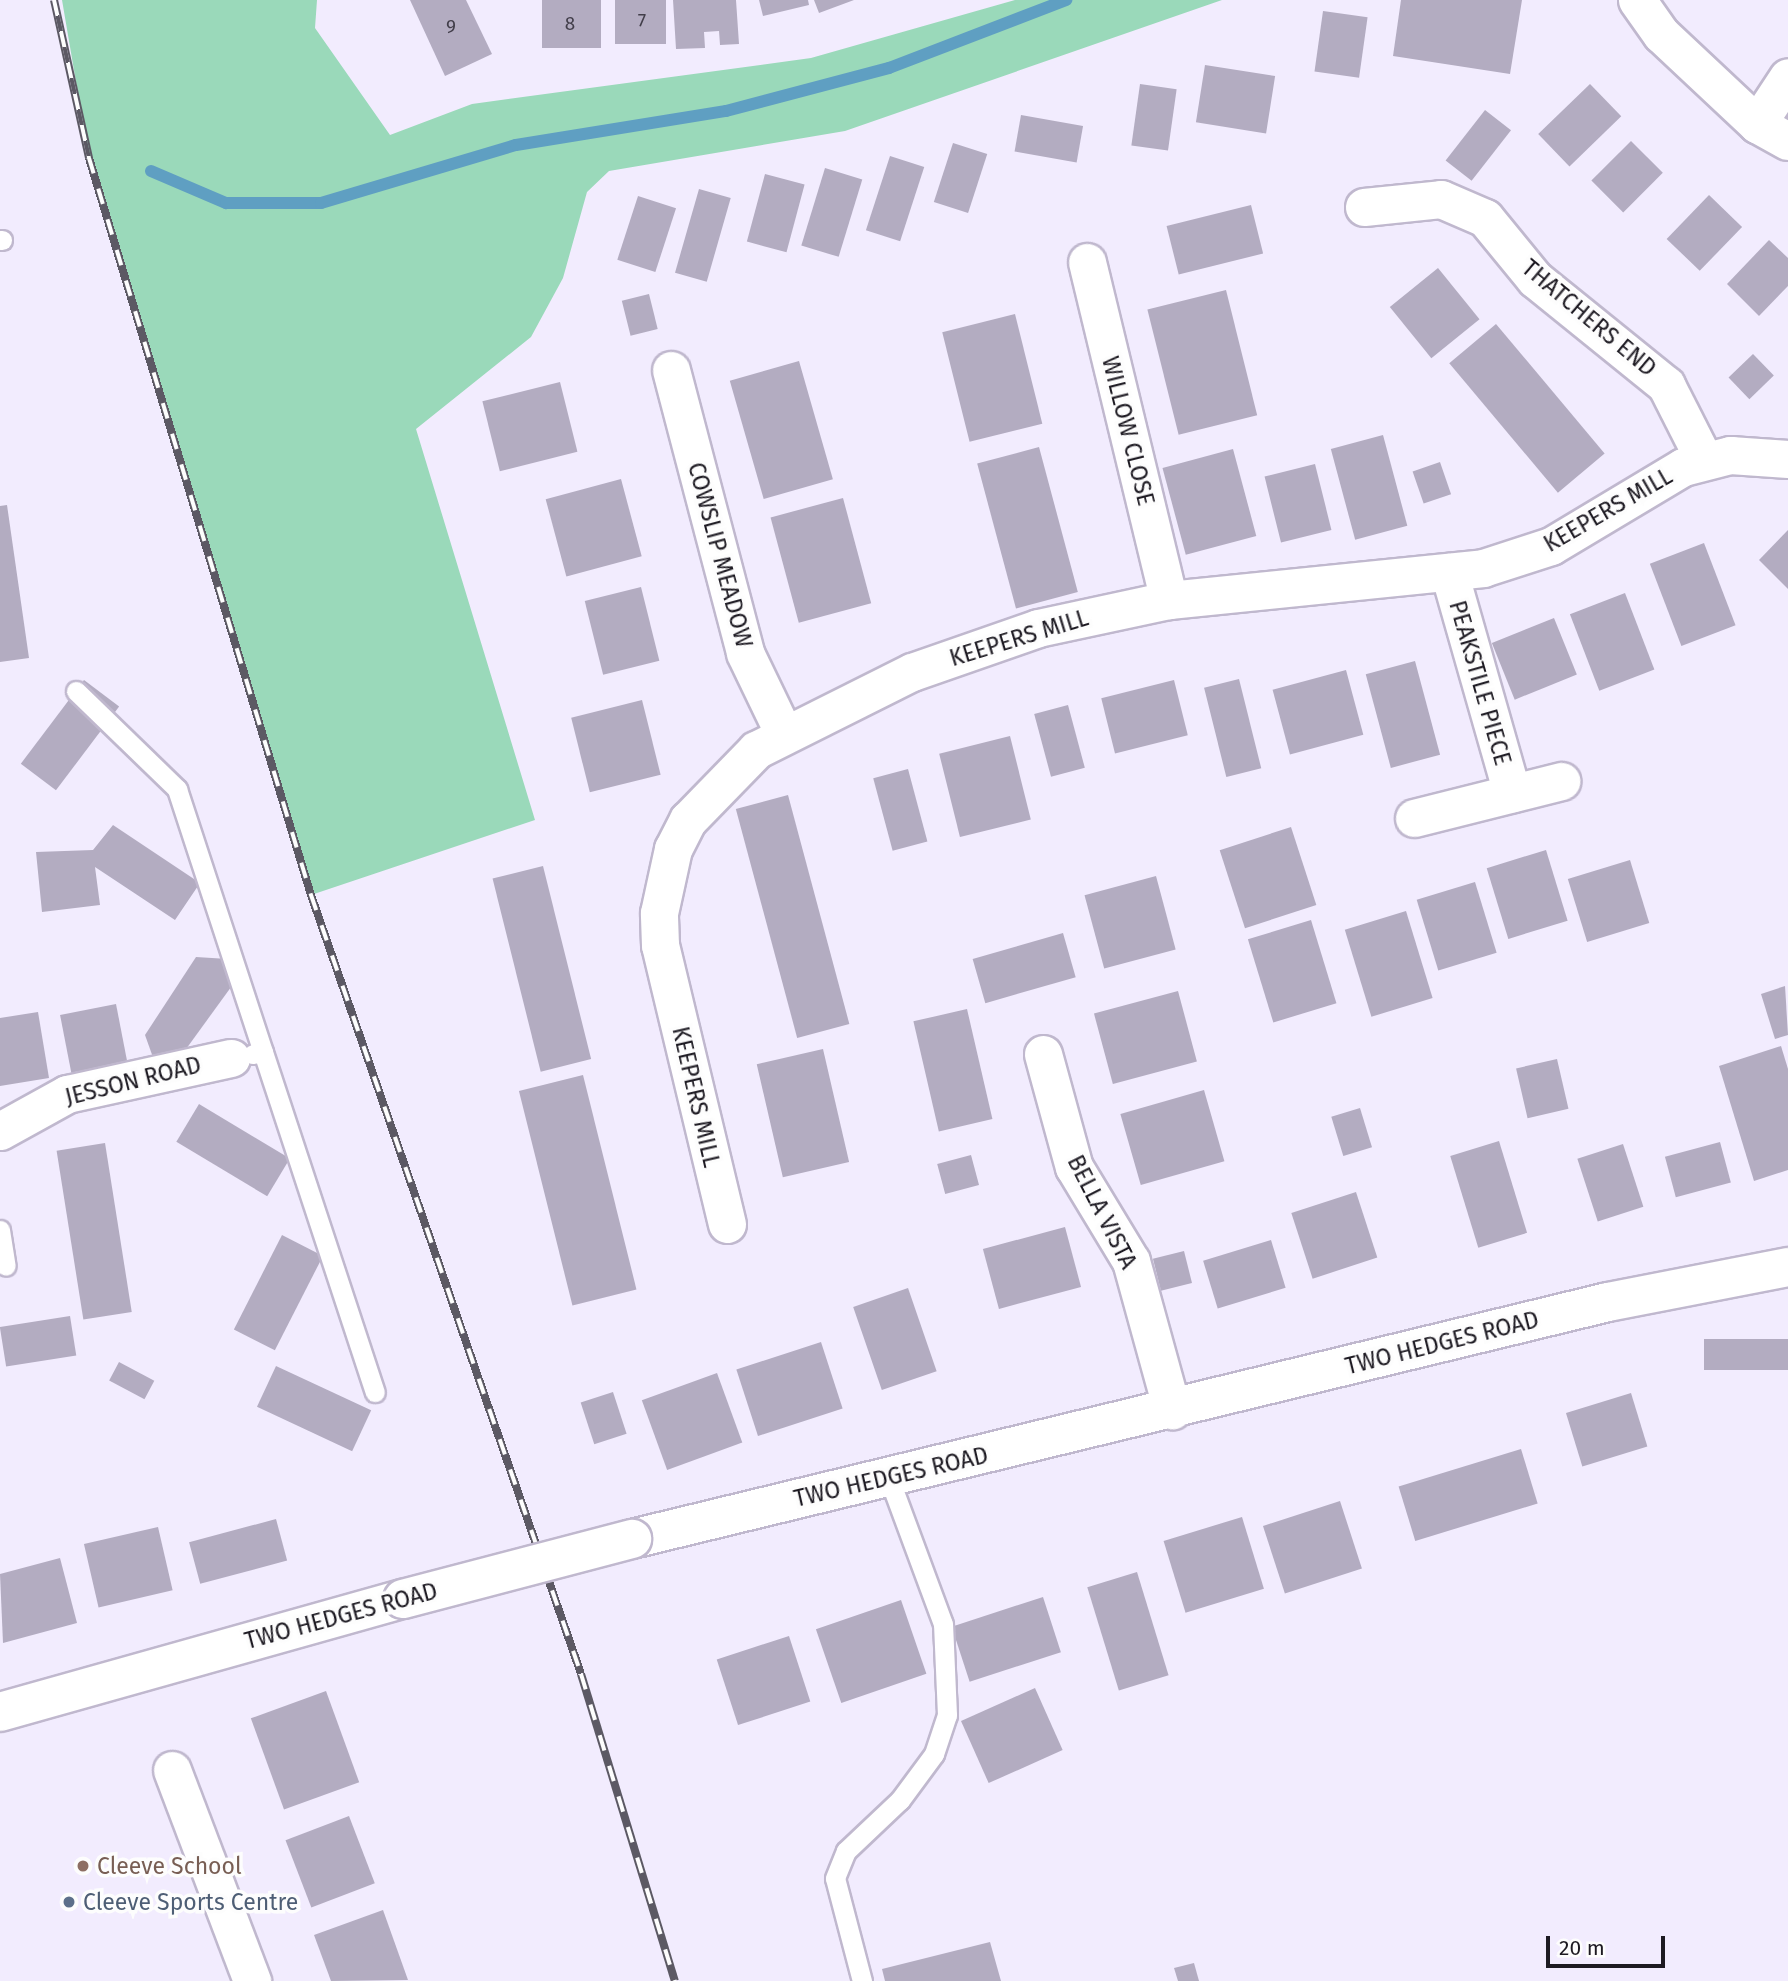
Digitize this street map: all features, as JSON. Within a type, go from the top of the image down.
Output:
[{"type":"street","points":[[1637,0],[1661,34],[1773,133],[1788,77]]},
{"type":"street","name":"THATCHERS END","points":[[1364,207],[1426,198],[1455,202],[1485,218],[1535,279],[1666,385],[1703,460]]},
{"type":"street","name":"WILLOW CLOSE","points":[[1087,262],[1169,600]]},
{"type":"street","name":"COWSLIP MEADOW","points":[[671,370],[745,653],[784,734]]},
{"type":"street","name":"KEEPERS MILL","points":[[727,1224],[660,945],[659,913],[673,849],[688,820],[730,770],[784,734],[974,649],[1169,600],[1449,572],[1551,546],[1703,460],[1757,454],[1788,459]]},
{"type":"street","name":"PEAKSTILE PIECE","points":[[1449,572],[1512,793]]},
{"type":"street","name":"PEAKSTILE PIECE","points":[[1414,818],[1561,781]]},
{"type":"street","name":"BELLA VISTA","points":[[1043,1054],[1074,1167],[1131,1261],[1172,1410]]},
{"type":"street","name":"JESSON ROAD","points":[[0,1131],[67,1094],[247,1055]]},
{"type":"street","name":"TWO HEDGES ROAD","points":[[0,1712],[402,1599],[632,1539],[1608,1302],[1788,1267]]},
{"type":"street","points":[[172,1770],[252,1981]]},
{"type":"lane","points":[[76,691],[177,789],[247,1055],[375,1392]]},
{"type":"lane","points":[[0,1230],[6,1266]]},
{"type":"lane","points":[[862,1981],[835,1878],[846,1851],[900,1800],[934,1754],[947,1715],[943,1624],[889,1478]]},
{"type":"green space","points":[[62,0],[317,0],[315,28],[390,135],[472,104],[811,58],[1015,0],[1222,0],[845,131],[609,171],[587,192],[563,278],[531,337],[416,429],[535,820],[311,895],[89,158]]},
{"type":"building","points":[[410,0],[466,0],[492,54],[445,76]]},
{"type":"building","points":[[542,0],[601,0],[601,48],[542,48]]},
{"type":"building","points":[[615,0],[666,0],[666,44],[615,44]]},
{"type":"building","points":[[673,0],[736,0],[739,44],[720,45],[719,31],[704,32],[705,48],[676,49]]},
{"type":"building","points":[[759,0],[808,0],[809,5],[763,16]]},
{"type":"building","points":[[814,0],[854,0],[819,13]]},
{"type":"building","points":[[1401,0],[1522,0],[1510,74],[1393,56]]},
{"type":"building","points":[[1323,11],[1368,17],[1359,78],[1315,71]]},
{"type":"building","points":[[1205,65],[1275,76],[1266,133],[1196,122]]},
{"type":"building","points":[[1140,84],[1177,89],[1168,151],[1131,145]]},
{"type":"building","points":[[1590,84],[1621,116],[1569,166],[1538,134]]},
{"type":"building","points":[[1485,110],[1511,130],[1472,181],[1446,160]]},
{"type":"building","points":[[1021,115],[1083,126],[1077,162],[1015,151]]},
{"type":"building","points":[[1631,141],[1663,173],[1623,212],[1591,181]]},
{"type":"building","points":[[953,143],[987,154],[968,213],[934,202]]},
{"type":"building","points":[[890,156],[924,167],[900,241],[866,230]]},
{"type":"building","points":[[825,168],[862,179],[839,257],[801,245]]},
{"type":"building","points":[[765,174],[805,185],[786,252],[747,242]]},
{"type":"building","points":[[699,189],[731,198],[707,282],[675,273]]},
{"type":"building","points":[[1709,195],[1742,227],[1700,271],[1667,239]]},
{"type":"building","points":[[638,196],[676,208],[655,272],[617,260]]},
{"type":"building","points":[[1251,205],[1263,254],[1179,275],[1167,226]]},
{"type":"building","points":[[1769,240],[1788,258],[1788,286],[1759,316],[1727,284]]},
{"type":"building","points":[[1438,268],[1480,319],[1431,358],[1390,307]]},
{"type":"building","points":[[1226,290],[1257,415],[1179,435],[1147,310]]},
{"type":"building","points":[[649,294],[658,329],[631,336],[622,301]]},
{"type":"building","points":[[1015,314],[1042,424],[970,442],[942,332]]},
{"type":"building","points":[[1496,324],[1605,453],[1558,493],[1449,363]]},
{"type":"building","points":[[1753,354],[1774,376],[1749,399],[1729,378]]},
{"type":"building","points":[[799,361],[833,479],[764,499],[730,381]]},
{"type":"building","points":[[560,382],[577,452],[500,471],[482,401]]},
{"type":"building","points":[[1383,435],[1407,526],[1355,540],[1331,449]]},
{"type":"building","points":[[1039,447],[1078,592],[1016,608],[977,464]]},
{"type":"building","points":[[1233,449],[1256,536],[1186,555],[1162,468]]},
{"type":"building","points":[[1440,462],[1451,494],[1424,504],[1413,471]]},
{"type":"building","points":[[1315,464],[1331,530],[1281,543],[1265,477]]},
{"type":"building","points":[[621,479],[642,556],[566,576],[546,499]]},
{"type":"building","points":[[843,498],[871,603],[799,623],[771,517]]},
{"type":"building","points":[[7,505],[29,658],[0,662],[0,506]]},
{"type":"building","points":[[1788,530],[1788,589],[1759,560]]},
{"type":"building","points":[[1704,543],[1736,625],[1681,646],[1650,564]]},
{"type":"building","points":[[641,587],[659,661],[603,675],[585,601]]},
{"type":"building","points":[[1625,593],[1654,670],[1599,691],[1570,614]]},
{"type":"building","points":[[1554,618],[1577,675],[1515,700],[1492,643]]},
{"type":"building","points":[[1415,661],[1440,755],[1391,768],[1366,674]]},
{"type":"building","points":[[1346,670],[1363,735],[1290,754],[1273,690]]},
{"type":"building","points":[[1239,679],[1261,768],[1226,777],[1204,688]]},
{"type":"building","points":[[84,680],[119,706],[56,790],[21,764]]},
{"type":"building","points":[[1174,680],[1188,735],[1115,753],[1101,698]]},
{"type":"building","points":[[642,700],[661,775],[590,792],[571,718]]},
{"type":"building","points":[[1068,705],[1085,768],[1051,777],[1034,714]]},
{"type":"building","points":[[1010,736],[1031,819],[960,837],[939,754]]},
{"type":"building","points":[[908,769],[927,841],[893,851],[873,778]]},
{"type":"building","points":[[788,795],[849,1024],[797,1038],[736,809]]},
{"type":"building","points":[[113,825],[200,883],[175,920],[95,867],[100,905],[42,912],[36,852],[93,850]]},
{"type":"building","points":[[1291,827],[1316,905],[1245,928],[1220,850]]},
{"type":"building","points":[[1546,850],[1568,921],[1508,939],[1487,868]]},
{"type":"building","points":[[1630,860],[1649,923],[1587,942],[1568,879]]},
{"type":"building","points":[[543,866],[591,1059],[541,1072],[493,879]]},
{"type":"building","points":[[1156,876],[1176,949],[1104,969],[1085,895]]},
{"type":"building","points":[[1475,882],[1497,953],[1438,971],[1417,900]]},
{"type":"building","points":[[1406,911],[1433,998],[1371,1017],[1345,930]]},
{"type":"building","points":[[1311,920],[1336,1003],[1273,1022],[1248,939]]},
{"type":"building","points":[[1063,933],[1076,977],[985,1003],[973,959]]},
{"type":"building","points":[[196,957],[228,959],[234,983],[181,1056],[155,1063],[145,1035]]},
{"type":"building","points":[[1785,986],[1788,1035],[1775,1039],[1761,994]]},
{"type":"building","points":[[1178,991],[1197,1062],[1113,1084],[1094,1014]]},
{"type":"building","points":[[116,1004],[127,1062],[71,1073],[60,1015]]},
{"type":"building","points":[[967,1009],[992,1119],[939,1131],[913,1021]]},
{"type":"building","points":[[38,1012],[49,1078],[0,1086],[0,1018]]},
{"type":"building","points":[[1781,1046],[1788,1069],[1788,1170],[1754,1181],[1719,1066]]},
{"type":"building","points":[[823,1049],[849,1162],[783,1177],[757,1064]]},
{"type":"building","points":[[1557,1059],[1568,1109],[1528,1118],[1516,1068]]},
{"type":"building","points":[[583,1075],[636,1289],[572,1305],[519,1091]]},
{"type":"building","points":[[1204,1090],[1224,1161],[1141,1185],[1120,1114]]},
{"type":"building","points":[[199,1104],[290,1159],[267,1196],[176,1142]]},
{"type":"building","points":[[1360,1108],[1372,1147],[1343,1156],[1331,1117]]},
{"type":"building","points":[[1499,1141],[1527,1233],[1478,1248],[1450,1156]]},
{"type":"building","points":[[1720,1142],[1731,1183],[1676,1197],[1665,1157]]},
{"type":"building","points":[[105,1143],[132,1312],[83,1320],[57,1151]]},
{"type":"building","points":[[1623,1144],[1643,1207],[1598,1222],[1577,1159]]},
{"type":"building","points":[[971,1155],[979,1185],[945,1194],[937,1164]]},
{"type":"building","points":[[1356,1192],[1377,1258],[1313,1279],[1291,1213]]},
{"type":"building","points":[[1065,1227],[1081,1287],[999,1309],[983,1249]]},
{"type":"building","points":[[282,1235],[323,1256],[275,1350],[234,1329]]},
{"type":"building","points":[[1271,1240],[1286,1288],[1218,1309],[1203,1261]]},
{"type":"building","points":[[1184,1251],[1192,1283],[1161,1291],[1153,1259]]},
{"type":"building","points":[[908,1288],[937,1371],[882,1390],[853,1307]]},
{"type":"building","points":[[70,1316],[76,1356],[6,1367],[0,1327]]},
{"type":"building","points":[[1704,1339],[1788,1339],[1788,1370],[1704,1370]]},
{"type":"building","points":[[821,1342],[843,1409],[758,1436],[736,1370]]},
{"type":"building","points":[[119,1362],[154,1381],[144,1399],[109,1381]]},
{"type":"building","points":[[276,1366],[371,1410],[352,1451],[257,1407]]},
{"type":"building","points":[[717,1373],[742,1443],[667,1470],[642,1400]]},
{"type":"building","points":[[613,1392],[627,1434],[594,1444],[581,1403]]},
{"type":"building","points":[[1631,1393],[1647,1447],[1582,1466],[1566,1413]]},
{"type":"building","points":[[1521,1449],[1538,1504],[1415,1541],[1399,1486]]},
{"type":"building","points":[[1340,1501],[1362,1569],[1285,1594],[1263,1526]]},
{"type":"building","points":[[1242,1517],[1264,1589],[1186,1613],[1164,1541]]},
{"type":"building","points":[[276,1519],[287,1561],[200,1584],[189,1542]]},
{"type":"building","points":[[158,1527],[173,1590],[99,1607],[84,1544]]},
{"type":"building","points":[[60,1558],[77,1623],[3,1643],[0,1574]]},
{"type":"building","points":[[1137,1572],[1169,1675],[1119,1690],[1087,1587]]},
{"type":"building","points":[[1043,1597],[1061,1652],[970,1682],[952,1627]]},
{"type":"building","points":[[901,1600],[926,1674],[841,1703],[816,1629]]},
{"type":"building","points":[[789,1636],[810,1702],[738,1725],[717,1659]]},
{"type":"building","points":[[1035,1688],[1063,1750],[989,1783],[961,1721]]},
{"type":"building","points":[[326,1691],[359,1782],[284,1810],[251,1718]]},
{"type":"building","points":[[349,1816],[375,1883],[311,1908],[286,1840]]},
{"type":"building","points":[[383,1910],[408,1980],[331,1981],[314,1935]]},
{"type":"building","points":[[990,1942],[1001,1981],[885,1981],[882,1969]]},
{"type":"building","points":[[1194,1963],[1199,1981],[1178,1981],[1174,1968]]},
{"type":"waterway","points":[[151,171],[226,203],[321,203],[516,145],[726,111],[889,68],[1066,0]]},
{"type":"railway","points":[[54,0],[89,158],[311,895],[581,1674],[675,1981]]},
{"type":"place","name":"Cleeve School","points":[[83,1866]]},
{"type":"place","name":"Cleeve Sports Centre","points":[[69,1902]]}]
